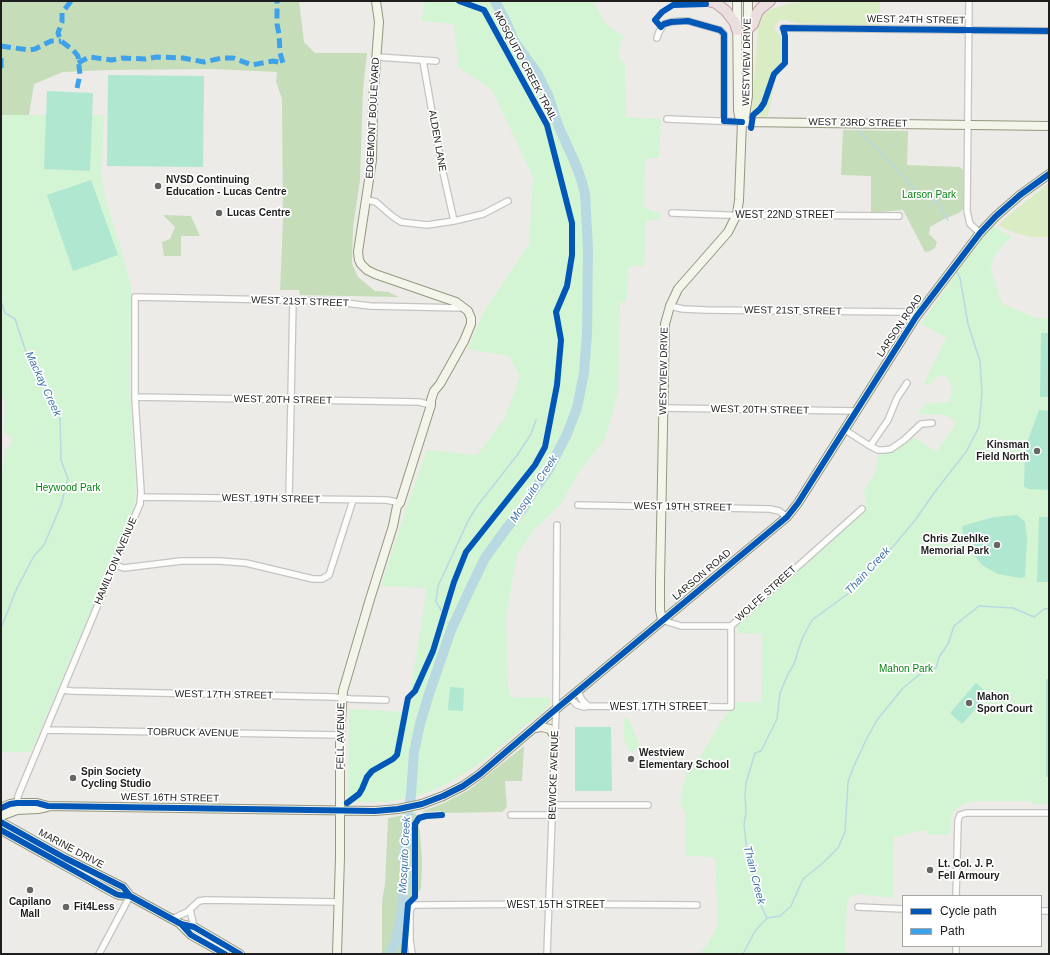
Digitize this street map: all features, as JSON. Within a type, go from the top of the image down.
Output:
[{"type":"highway","points":[[708,1],[716,3],[726,11],[737,30]]},
{"type":"highway","points":[[748,28],[753,24],[757,13],[761,8],[770,1]]},
{"type":"main road","name":"EDGEMONT BOULEVARD","points":[[376,1],[379,22],[373,101],[372,160],[358,252],[361,264],[367,270],[375,274],[456,302],[465,308]]},
{"type":"main road","name":"WESTVIEW DRIVE","points":[[737,1],[738,110],[742,122]]},
{"type":"main road","name":"WESTVIEW DRIVE","points":[[662,620],[660,610],[665,324],[670,306],[678,289],[728,232],[737,214],[739,200],[742,122],[745,116],[748,96],[748,1]]},
{"type":"main road","name":"WEST 23RD STREET","points":[[742,122],[1049,126]]},
{"type":"main road","name":"LARSON ROAD","points":[[340,811],[398,809],[443,796],[463,786],[480,774],[662,620],[787,517],[798,503],[916,318],[980,233],[996,216],[1020,195],[1049,174]]},
{"type":"main road","name":"FELL AVENUE","points":[[337,954],[339,902],[340,735],[342,698],[348,668],[393,526],[397,506],[400,503],[431,405],[431,400],[434,392],[440,384],[470,329],[471,318],[465,308]]},
{"type":"main road","points":[[534,728],[542,727],[550,729],[555,737]]},
{"type":"main road","name":"WEST 16TH STREET","points":[[1,816],[17,807],[37,803],[48,806],[340,811]]},
{"type":"main road","name":"WEST 16TH STREET","points":[[1,808],[10,804],[17,807]]},
{"type":"main road","name":"MARINE DRIVE","points":[[1,822],[65,858],[123,887],[130,896],[181,924],[194,927],[240,954]]},
{"type":"main road","name":"MARINE DRIVE","points":[[1,830],[119,896],[130,896]]},
{"type":"main road","name":"MARINE DRIVE","points":[[181,924],[191,935],[225,954]]},
{"type":"street","points":[[969,1],[967,211],[970,224],[980,233]]},
{"type":"street","points":[[658,38],[658,32],[664,24],[680,21],[688,21],[720,30],[724,34],[724,121]]},
{"type":"street","name":"WEST 24TH STREET","points":[[783,28],[1049,31]]},
{"type":"street","points":[[377,57],[436,61]]},
{"type":"street","name":"ALDEN LANE","points":[[423,61],[441,163],[454,221]]},
{"type":"street","name":"WEST 23RD STREET","points":[[667,119],[742,122]]},
{"type":"street","points":[[367,200],[376,202],[401,222],[427,225],[454,221],[483,214],[508,201]]},
{"type":"street","name":"WEST 22ND STREET","points":[[672,213],[899,216]]},
{"type":"street","name":"WEST 21ST STREET","points":[[135,297],[328,301],[370,306],[465,308]]},
{"type":"street","name":"HAMILTON AVENUE","points":[[17,807],[18,796],[132,524],[141,497],[135,397],[135,297]]},
{"type":"street","points":[[289,499],[293,300]]},
{"type":"street","name":"WEST 21ST STREET","points":[[670,306],[683,309],[737,311],[905,312],[916,318]]},
{"type":"street","points":[[870,446],[888,420],[897,398],[907,383]]},
{"type":"street","name":"WEST 20TH STREET","points":[[135,397],[419,402],[431,405]]},
{"type":"street","name":"WEST 20TH STREET","points":[[663,408],[857,411]]},
{"type":"street","points":[[844,430],[878,450],[884,450],[891,449],[904,440],[921,424],[932,423]]},
{"type":"street","name":"WEST 19TH STREET","points":[[141,497],[387,500],[400,503]]},
{"type":"street","points":[[115,565],[124,568],[181,561],[219,561],[246,563],[313,579],[322,579],[330,575],[353,500]]},
{"type":"street","name":"WEST 19TH STREET","points":[[578,505],[770,509],[779,511],[787,517]]},
{"type":"street","name":"WOLFE STREET","points":[[731,707],[731,626],[862,508]]},
{"type":"street","name":"BEWICKE AVENUE","points":[[547,954],[556,709],[557,525]]},
{"type":"street","points":[[662,620],[681,626],[731,626]]},
{"type":"street","name":"WEST 17TH STREET","points":[[63,690],[72,692],[240,694],[386,700]]},
{"type":"street","points":[[578,692],[582,700],[588,706]]},
{"type":"street","name":"WEST 17TH STREET","points":[[570,698],[577,706],[584,707],[731,707]]},
{"type":"street","name":"TOBRUCK AVENUE","points":[[46,730],[340,735]]},
{"type":"street","points":[[552,805],[648,805]]},
{"type":"street","points":[[956,895],[958,820],[960,815],[966,813],[1049,813]]},
{"type":"street","points":[[511,815],[552,815]]},
{"type":"street","points":[[99,954],[130,896]]},
{"type":"street","points":[[172,919],[190,910],[199,901],[205,900],[339,902]]},
{"type":"street","name":"WEST 15TH STREET","points":[[412,954],[410,940],[410,911],[412,906],[416,904],[697,905]]},
{"type":"street","points":[[858,907],[902,908]]},
{"type":"street","points":[[190,910],[194,927]]},
{"type":"green space","points":[[1,1],[299,1],[304,42],[315,53],[367,53],[363,90],[360,180],[353,227],[352,264],[358,277],[375,291],[388,292],[399,297],[300,295],[299,290],[280,290],[283,222],[282,99],[276,81],[277,72],[214,69],[63,72],[34,84],[1,287]]},
{"type":"green space","points":[[425,1],[593,1],[606,24],[624,37],[619,44],[619,59],[625,63],[626,117],[661,119],[659,158],[645,159],[644,207],[661,214],[660,219],[646,221],[644,266],[629,266],[626,302],[620,303],[618,393],[605,439],[578,473],[561,504],[534,530],[517,555],[506,616],[508,686],[511,698],[550,697],[548,707],[479,764],[444,786],[417,796],[388,802],[348,802],[349,709],[407,712],[426,588],[381,586],[427,450],[477,455],[505,418],[520,376],[509,356],[468,349],[484,311],[529,244],[533,177],[492,90],[458,67],[454,24],[421,21]]},
{"type":"green space","points":[[810,1],[880,1],[880,26],[796,23],[784,20],[779,21],[775,29],[781,36],[783,53],[782,60],[776,77],[768,116],[759,116],[752,111],[758,27],[762,15],[771,9],[791,3]]},
{"type":"green space","points":[[108,75],[204,76],[203,167],[107,166]]},
{"type":"green space","points":[[47,91],[93,93],[90,171],[44,169]]},
{"type":"green space","name":"Heywood Park","points":[[1,115],[104,115],[101,172],[102,179],[105,197],[131,286],[130,392],[136,495],[134,508],[31,752],[1,752],[1,478],[6,448],[11,446],[12,438],[4,432],[5,402],[3,402],[3,395],[1,395]]},
{"type":"green space","name":"Larson Park","points":[[843,130],[908,131],[907,165],[960,167],[963,170],[963,209],[959,213],[930,227],[929,234],[937,242],[935,248],[925,252],[903,210],[871,213],[871,176],[841,175]]},
{"type":"green space","points":[[91,180],[118,255],[73,271],[47,195]]},
{"type":"green space","points":[[1049,183],[1049,237],[1030,237],[1005,229],[998,225],[1010,214]]},
{"type":"green space","points":[[163,215],[191,216],[200,236],[181,236],[181,256],[164,256],[162,242],[170,239],[175,227]]},
{"type":"green space","name":"Mahon Park","points":[[992,227],[995,227],[1012,237],[995,255],[991,269],[1000,299],[1003,304],[1037,318],[1049,318],[1049,804],[1034,804],[1030,801],[974,801],[961,805],[952,813],[950,835],[927,835],[927,831],[919,831],[894,837],[893,898],[856,894],[850,897],[847,901],[845,954],[699,954],[707,945],[718,925],[715,858],[685,855],[685,812],[680,802],[686,774],[692,764],[702,754],[722,720],[736,702],[761,702],[762,634],[738,633],[737,624],[866,509],[866,497],[863,493],[876,471],[878,455],[894,451],[914,437],[936,452],[957,422],[945,415],[918,414],[925,404],[949,402],[952,392],[949,379],[943,375],[936,378],[928,386],[924,384],[946,337],[921,324],[981,238]]},
{"type":"green space","points":[[1041,333],[1049,333],[1049,397],[1040,397]]},
{"type":"green space","name":"Kinsman Field North","points":[[1039,410],[1049,411],[1049,490],[1028,489],[1024,486],[1025,448]]},
{"type":"green space","name":"Chris Zuehlke Memorial Park","points":[[1017,515],[1025,522],[1027,539],[1025,577],[1020,578],[998,574],[982,565],[969,549],[963,536],[962,526],[994,517]]},
{"type":"green space","points":[[1039,517],[1049,517],[1049,582],[1037,582]]},
{"type":"green space","points":[[1046,679],[1049,679],[1049,777],[1046,777]]},
{"type":"green space","name":"Mahon Sport Court","points":[[976,683],[989,694],[962,724],[950,713]]},
{"type":"green space","points":[[450,687],[464,688],[463,711],[448,710]]},
{"type":"green space","points":[[624,718],[628,718],[641,748],[630,752],[626,742],[624,743]]},
{"type":"green space","points":[[575,727],[611,727],[612,791],[575,791]]},
{"type":"green space","points":[[524,746],[522,781],[505,781],[507,807],[502,812],[421,812],[444,803],[469,790]]},
{"type":"green space","points":[[416,813],[420,832],[422,863],[421,888],[417,895],[411,896],[406,904],[405,935],[402,954],[382,954],[382,901],[385,884],[388,818]]},
{"type":"waterway","name":"Mosquito Creek","points":[[390,954],[396,941],[403,905],[406,827],[411,795],[414,752],[420,724],[429,694],[451,630],[485,558],[524,507],[549,469],[567,434],[577,408],[584,373],[587,334],[588,249],[585,194],[576,165],[558,125],[548,95],[537,73],[514,41],[495,1]]},
{"type":"waterway","name":"Thain Creek","points":[[858,131],[876,147],[916,191],[938,203],[948,220]]},
{"type":"waterway","name":"Thain Creek","points":[[767,918],[759,901],[747,851],[744,825],[746,812],[746,783],[755,753],[761,751],[777,719],[780,693],[794,664],[802,639],[812,620],[849,593],[881,561],[916,519],[966,452],[979,427],[982,392],[980,361],[968,324],[960,278],[957,272]]},
{"type":"waterway","name":"Mackay Creek","points":[[1,301],[5,313],[15,319],[26,352],[35,372],[47,390],[60,416],[61,460],[68,479],[61,505],[44,545],[34,556],[17,588],[1,628]]},
{"type":"waterway","points":[[441,610],[436,602],[438,586],[469,519],[478,505],[518,454],[531,434],[536,420]]},
{"type":"waterway","points":[[767,918],[780,916],[791,906],[803,879],[823,863],[838,848],[845,832],[848,782],[866,740],[877,720],[903,688],[920,674],[936,668],[939,657],[948,644],[954,626],[979,606],[1013,608],[1034,617],[1044,609],[1049,609]]},
{"type":"waterway","name":"Mosquito Creek","points":[[448,623],[451,630]]},
{"type":"waterway","name":"Thain Creek","points":[[743,954],[755,931],[767,918]]},
{"type":"marked path","points":[[71,1],[62,13],[62,22],[58,33],[61,41],[78,56],[80,75],[77,88]]},
{"type":"marked path","points":[[78,63],[89,57],[112,60],[122,58],[145,59],[156,57],[183,58],[204,62],[222,58],[233,58],[252,65],[273,61],[283,63],[280,53],[277,24],[277,1]]},
{"type":"marked path","points":[[1,46],[29,50],[35,49],[51,41],[61,41]]},
{"type":"marked path","points":[[1,58],[1,69]]},
{"type":"cycle path","name":"MOSQUITO CREEK TRAIL","points":[[347,803],[359,794],[367,777],[372,771],[393,759],[397,755],[408,698],[415,691],[433,651],[454,582],[466,552],[535,465],[545,447],[557,385],[561,340],[556,312],[567,286],[572,255],[572,223],[547,125],[484,10],[459,1]]},
{"type":"cycle path","points":[[706,4],[673,5],[662,12],[655,20],[661,27],[664,24],[671,22],[688,21],[720,30],[724,34],[724,121],[742,122]]},
{"type":"cycle path","points":[[751,128],[753,115],[764,103],[774,74],[785,63],[785,36],[783,28],[1049,31]]},
{"type":"cycle path","points":[[1,808],[17,803],[37,803],[48,806],[375,811],[398,809],[422,804],[463,786],[480,774],[787,517],[798,503],[916,317],[980,233],[996,216],[1020,195],[1049,174]]},
{"type":"cycle path","points":[[404,954],[408,904],[415,897],[415,824],[419,818],[442,815]]},
{"type":"cycle path","points":[[1,822],[65,858],[123,887],[130,896],[181,924],[194,927],[240,954]]},
{"type":"cycle path","points":[[1,830],[116,894],[130,896]]},
{"type":"cycle path","points":[[181,924],[191,935],[225,954]]},
{"type":"place","name":"NVSD Continuing Education - Lucas Centre","points":[[158,186]]},
{"type":"place","name":"Lucas Centre","points":[[219,213]]},
{"type":"place","name":"Kinsman Field North","points":[[1037,451]]},
{"type":"place","name":"Chris Zuehlke Memorial Park","points":[[997,545]]},
{"type":"place","name":"Mahon Sport Court","points":[[969,703]]},
{"type":"place","name":"Westview Elementary School","points":[[631,759]]},
{"type":"place","name":"Spin Society Cycling Studio","points":[[73,778]]},
{"type":"place","name":"Lt. Col. J. P. Fell Armoury","points":[[930,870]]},
{"type":"place","name":"Capilano Mall","points":[[30,890]]},
{"type":"place","name":"Fit4Less","points":[[66,907]]}]
